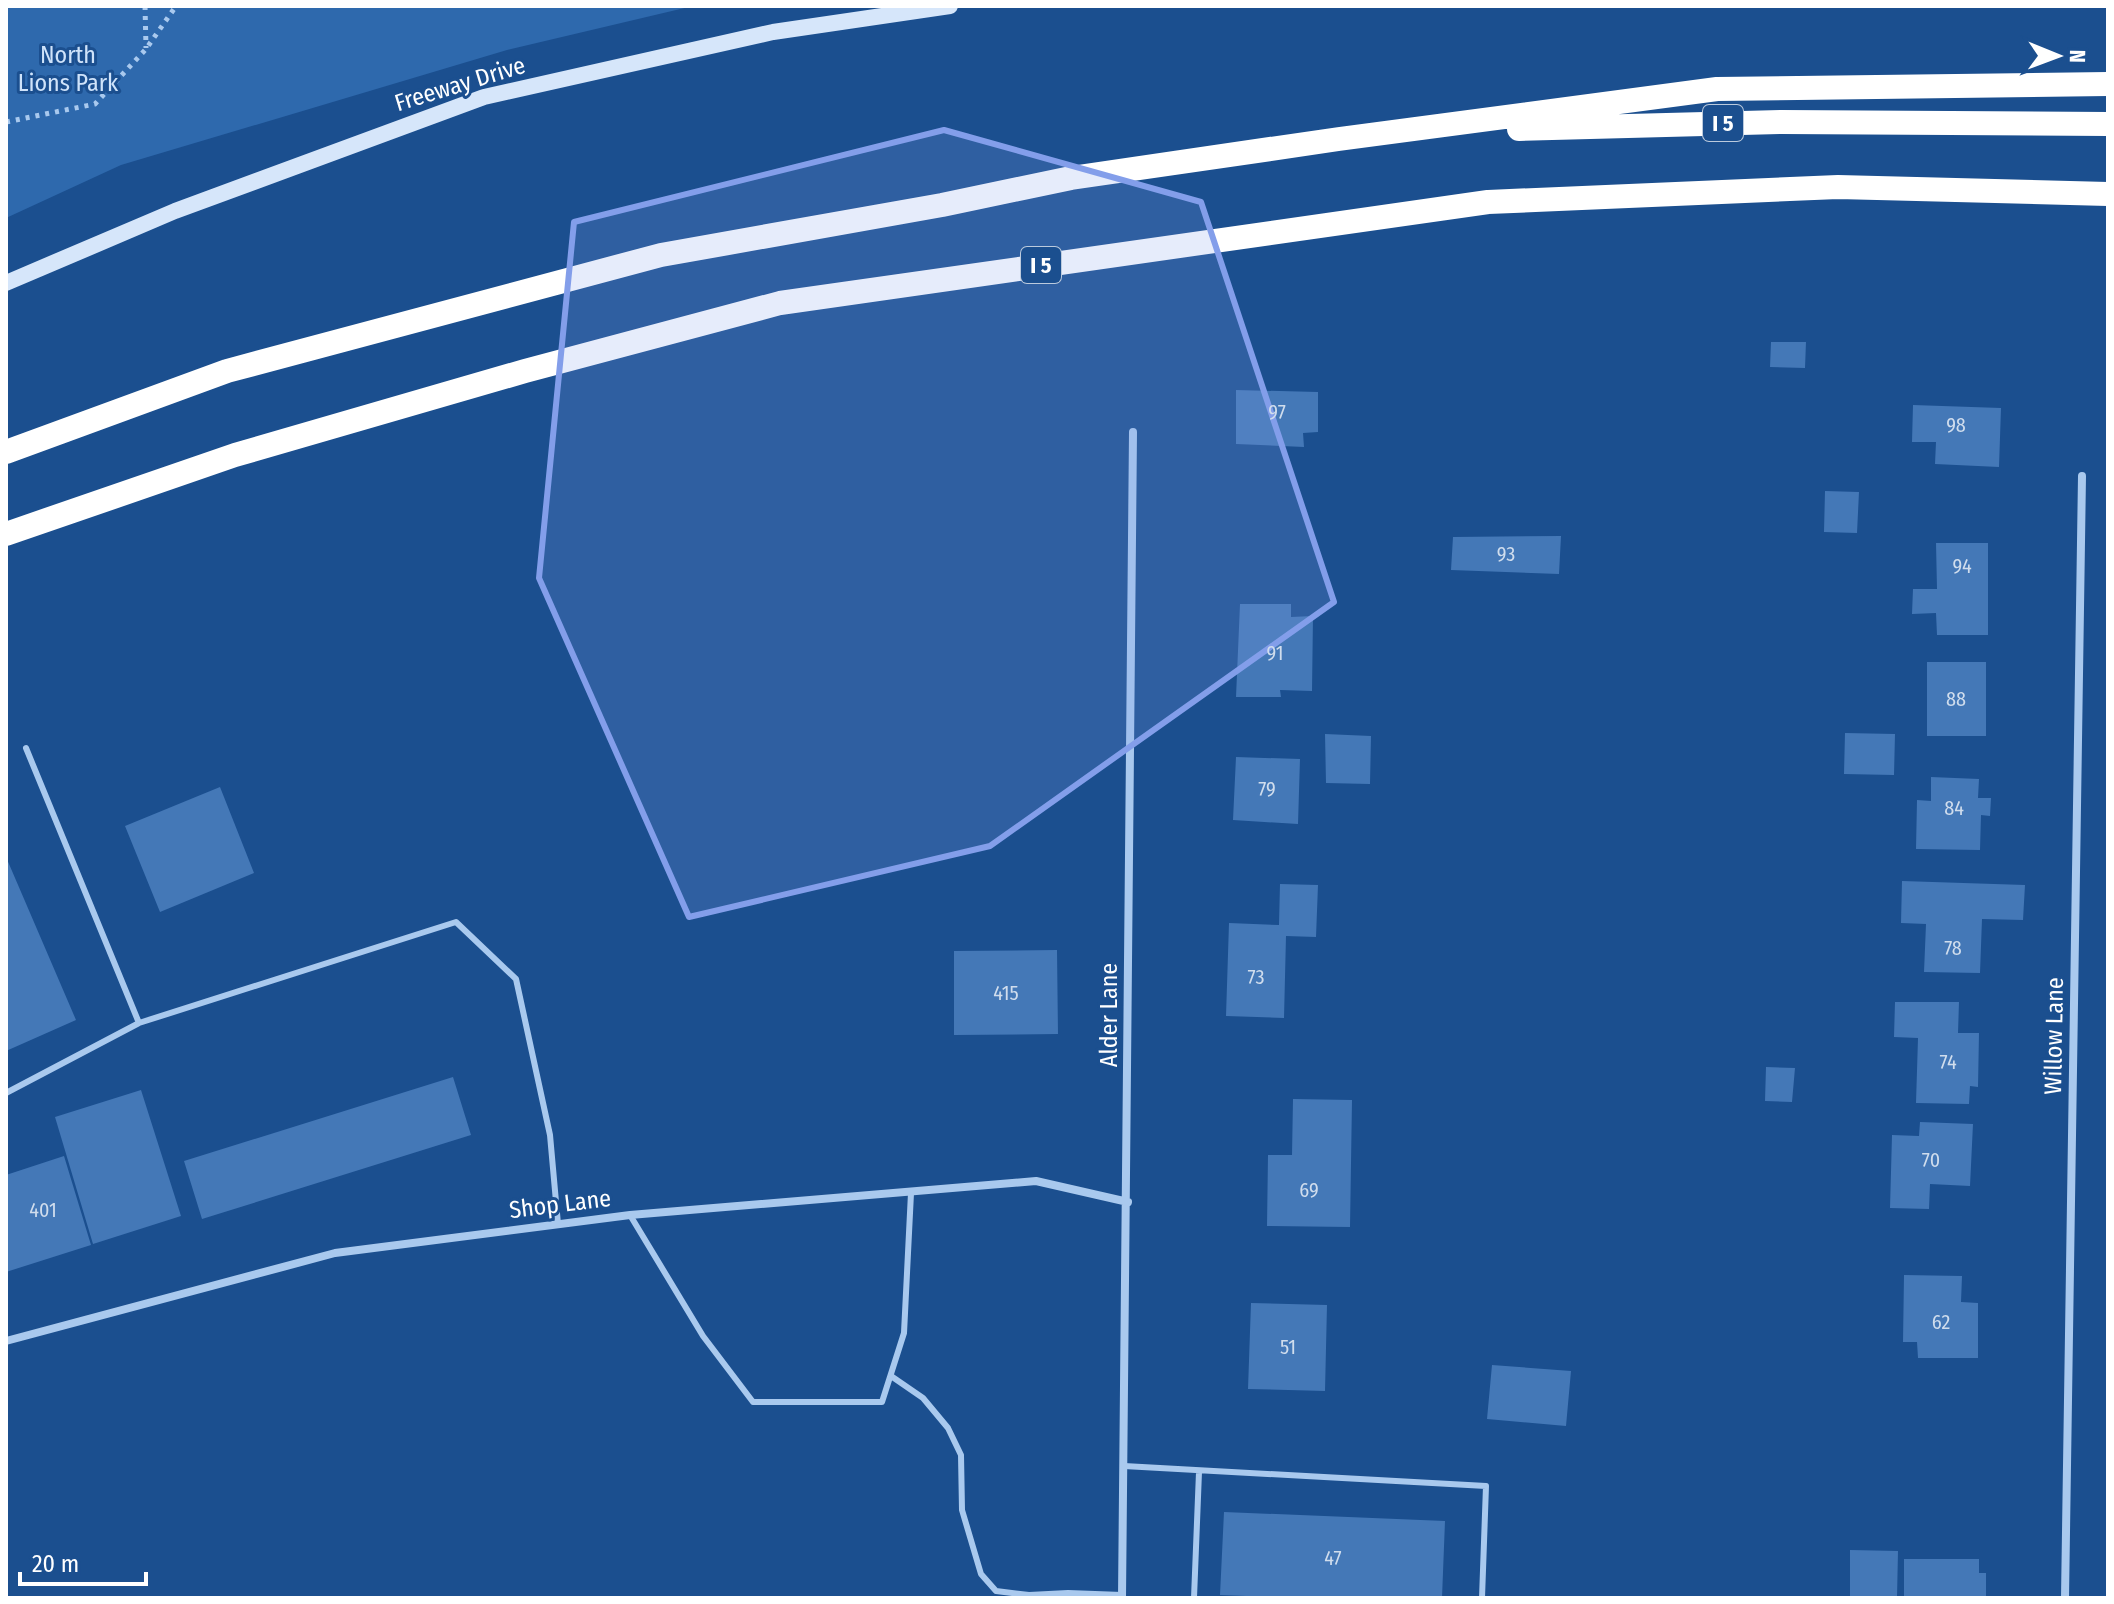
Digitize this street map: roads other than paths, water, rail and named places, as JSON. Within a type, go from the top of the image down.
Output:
[{"type":"highway","points":[[1339,139],[1717,89],[2108,84]]},
{"type":"highway","name":"I 5","points":[[6,452],[227,371],[661,255],[942,205],[1071,178],[1339,139],[1592,125],[2108,124]]},
{"type":"highway","name":"I 5","points":[[6,534],[235,455],[525,371],[780,303],[1488,202],[1838,187],[2108,194]]},
{"type":"street","name":"Freeway Drive","points":[[6,283],[175,211],[484,97],[773,32],[950,6]]},
{"type":"street","name":"Alder Lane","points":[[1122,1596],[1133,432]]},
{"type":"street","name":"Willow Lane","points":[[2065,1598],[2082,476]]},
{"type":"street","name":"Shop Lane","points":[[6,1341],[335,1253],[630,1215],[1036,1181],[1128,1202]]},
{"type":"lane","points":[[26,748],[139,1023]]},
{"type":"lane","points":[[6,1093],[139,1023],[456,922],[516,979],[550,1135],[558,1224]]},
{"type":"lane","points":[[630,1215],[703,1336],[753,1402],[882,1402],[904,1333],[911,1193]]},
{"type":"lane","points":[[891,1376],[923,1398],[948,1428],[961,1455],[962,1510],[981,1574],[996,1591],[1029,1595],[1068,1593],[1122,1596]]},
{"type":"lane","points":[[1124,1466],[1486,1486],[1482,1598]]},
{"type":"lane","points":[[1194,1598],[1199,1472]]},
{"type":"park label","name":"North Lions Park","points":[[68,69]]}]
